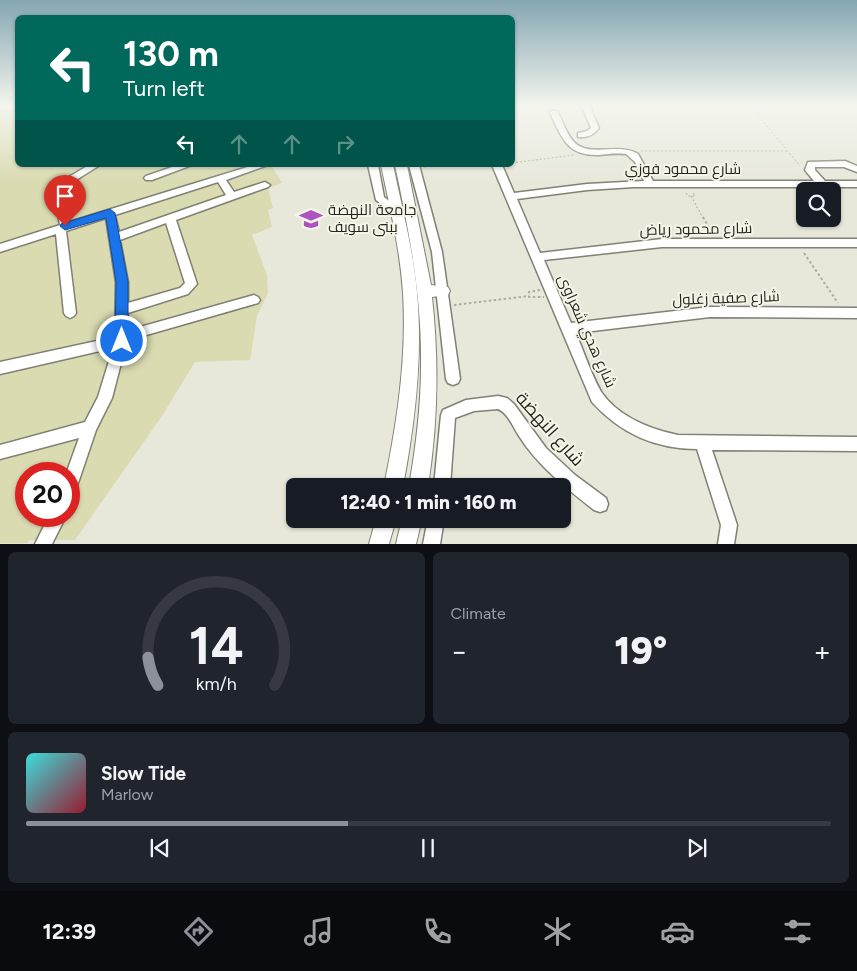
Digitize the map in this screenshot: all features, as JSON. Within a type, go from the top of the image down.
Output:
[{"type":"main road","points":[[395,478],[404,428],[411,340],[407,267],[396,211],[402,168]]},
{"type":"main road","points":[[402,168],[418,240],[426,291],[431,387],[425,453],[420,478]]},
{"type":"main road","points":[[426,291],[443,290]]},
{"type":"main road","points":[[379,544],[383,528]]},
{"type":"main road","points":[[406,544],[410,528]]},
{"type":"street","points":[[565,132],[576,148],[593,152],[624,151],[637,158],[650,184]]},
{"type":"street","points":[[581,135],[591,132]]},
{"type":"street","points":[[817,182],[810,170],[811,164],[845,164],[857,168]]},
{"type":"street","points":[[70,313],[58,191],[65,183],[92,167]]},
{"type":"street","points":[[149,178],[181,167]]},
{"type":"street","points":[[0,248],[257,167]]},
{"type":"street","points":[[373,167],[379,198],[396,211]]},
{"type":"street","name":"شارع هدي شعراوى","points":[[498,167],[597,397],[615,416],[651,436],[678,442],[857,444]]},
{"type":"street","points":[[402,168],[437,252],[453,379]]},
{"type":"street","points":[[221,179],[232,196]]},
{"type":"street","name":"شارع محمود فوزي","points":[[510,197],[603,186],[650,184],[796,184]]},
{"type":"street","name":"شارع محمود فوزي","points":[[841,184],[857,184]]},
{"type":"street","points":[[114,238],[265,185]]},
{"type":"street","points":[[78,462],[90,428],[105,398],[122,341],[122,282],[110,213]]},
{"type":"street","points":[[122,310],[184,291],[191,284],[170,218]]},
{"type":"street","name":"شارع محمود رياض","points":[[536,257],[645,244],[857,242]]},
{"type":"street","points":[[0,368],[122,341],[147,330],[254,300]]},
{"type":"street","name":"شارع صفية زغلول","points":[[568,330],[710,312],[851,313]]},
{"type":"street","name":"شارع النهضة","points":[[443,478],[448,415],[454,409],[496,401],[508,406],[527,436],[547,460],[567,478]]},
{"type":"street","points":[[0,452],[90,428]]},
{"type":"street","points":[[702,442],[729,525],[726,544]]},
{"type":"street","name":"شارع النهضة","points":[[571,482],[600,504]]},
{"type":"street","points":[[43,544],[52,527]]},
{"type":"street","points":[[431,544],[434,528]]},
{"type":"path","points":[[772,132],[816,182]]},
{"type":"path","points":[[515,163],[571,156],[576,154],[576,148]]},
{"type":"path","points":[[624,151],[788,152]]},
{"type":"path","points":[[691,196],[718,243]]},
{"type":"path","points":[[798,243],[851,313]]},
{"type":"path","points":[[529,296],[530,291],[552,292]]},
{"type":"path","points":[[445,306],[529,296],[532,298],[552,292]]},
{"type":"green space","points":[[0,132],[15,132],[15,167],[273,167],[282,183],[268,188],[273,208],[268,210],[272,227],[252,235],[267,275],[268,293],[257,316],[250,360],[195,362],[162,416],[75,540],[29,540],[27,543],[0,543]]},
{"type":"place","name":"جامعة النهضة ببنى سويف","points":[[311,219]]},
{"type":"route","points":[[65,226],[110,213],[122,282],[122,341]]}]
